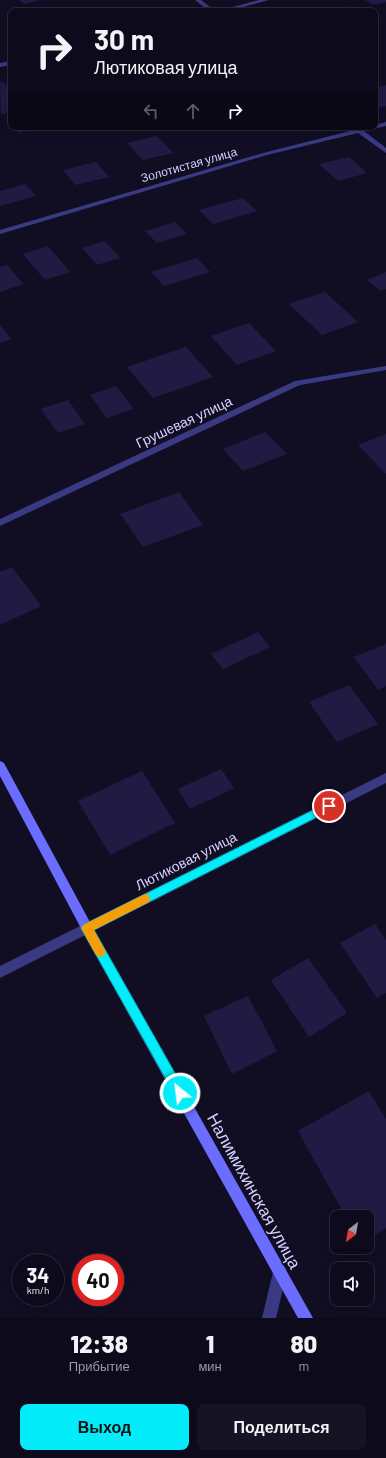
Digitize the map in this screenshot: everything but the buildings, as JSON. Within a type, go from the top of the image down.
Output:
[{"type":"street","points":[[198,0],[208,8]]},
{"type":"street","points":[[233,8],[266,0]]},
{"type":"street","name":"Золотистая улица","points":[[0,232],[265,154],[354,130]]},
{"type":"street","points":[[359,130],[386,151]]},
{"type":"street","name":"Грушевая улица","points":[[0,523],[298,384],[386,368]]},
{"type":"street","name":"Налимихинская улица","points":[[0,766],[87,928],[306,1318]]},
{"type":"street","name":"Лютиковая улица","points":[[0,972],[386,778]]},
{"type":"street","points":[[269,1318],[280,1272]]},
{"type":"slow traffic","points":[[100,952],[87,928],[145,899]]},
{"type":"route","points":[[180,1093],[87,928],[329,806]]}]
